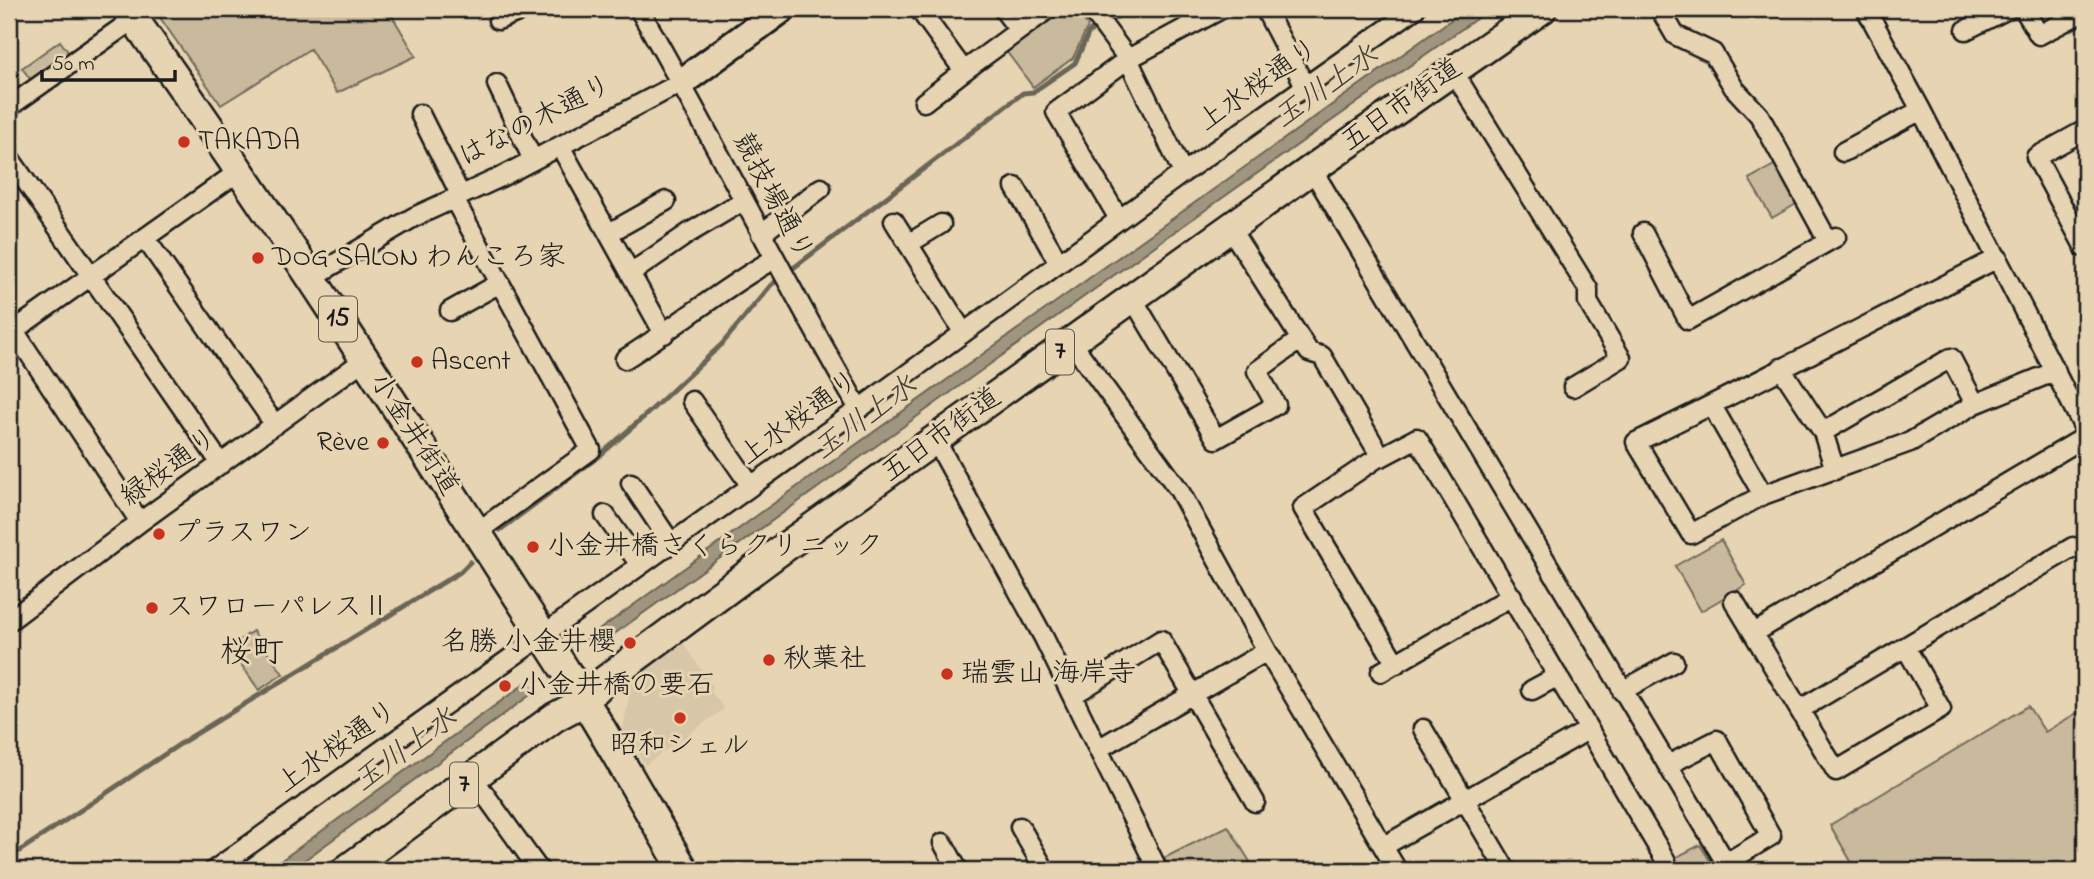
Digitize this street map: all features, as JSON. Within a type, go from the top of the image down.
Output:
[{"type":"main road","name":"五日市街道","points":[[346,870],[555,718],[583,702],[604,681],[1230,228],[1542,9]]},
{"type":"main road","name":"小金井街道","points":[[130,14],[311,278],[477,533],[565,671],[684,870]]},
{"type":"street","points":[[498,20],[525,9]]},
{"type":"street","name":"競技場通り","points":[[639,9],[682,82],[776,262],[859,409]]},
{"type":"street","name":"はなの木通り","points":[[311,278],[414,217],[561,146],[682,82],[782,9]]},
{"type":"street","points":[[919,9],[964,71]]},
{"type":"street","points":[[1003,9],[1019,30]]},
{"type":"street","points":[[924,102],[1048,9]]},
{"type":"street","points":[[1091,9],[1128,59],[1183,173]]},
{"type":"street","points":[[1119,219],[1056,112],[1128,59],[1221,9]]},
{"type":"street","points":[[1265,9],[1305,86]]},
{"type":"street","name":"上水桜通り","points":[[214,870],[1415,9]]},
{"type":"street","points":[[1643,233],[1688,320],[1832,239],[1759,115],[1734,88],[1713,53],[1675,35],[1660,9]]},
{"type":"street","points":[[1866,9],[2085,429]]},
{"type":"street","points":[[1966,30],[2008,9]]},
{"type":"street","points":[[2024,9],[2039,36],[2085,11]]},
{"type":"street","points":[[9,107],[130,14]]},
{"type":"street","points":[[1453,71],[1588,289],[1588,302],[1620,358],[1573,387]]},
{"type":"street","points":[[497,84],[533,160]]},
{"type":"street","points":[[1843,152],[1921,110]]},
{"type":"street","points":[[420,114],[500,283],[591,450],[477,533]]},
{"type":"street","points":[[2085,130],[2036,157],[2085,248]]},
{"type":"street","points":[[561,146],[664,334]]},
{"type":"street","points":[[9,157],[220,464]]},
{"type":"street","points":[[1312,169],[1726,863],[1771,836],[1717,740],[1668,765]]},
{"type":"street","points":[[140,522],[10,329],[92,276],[238,173]]},
{"type":"street","points":[[1015,187],[1059,263]]},
{"type":"street","points":[[761,234],[821,188]]},
{"type":"street","points":[[609,233],[666,201]]},
{"type":"street","points":[[631,273],[689,233],[743,201]]},
{"type":"street","points":[[894,221],[963,332]]},
{"type":"street","points":[[908,244],[941,224]]},
{"type":"street","points":[[1230,228],[1309,352],[1322,356],[1380,456]]},
{"type":"street","points":[[145,238],[275,425]]},
{"type":"street","points":[[1998,258],[1712,406],[1636,442],[1691,534],[1763,495],[1910,442],[1975,404],[2056,372]]},
{"type":"street","points":[[625,359],[664,334],[738,279],[776,262]]},
{"type":"street","points":[[450,311],[500,283]]},
{"type":"street","points":[[1133,299],[1216,439],[1276,405],[1257,371],[1301,339]]},
{"type":"street","points":[[1072,343],[1179,490],[1267,651],[1398,870]]},
{"type":"street","points":[[1822,432],[1951,358],[1975,404]]},
{"type":"street","name":"緑桜通り","points":[[9,621],[140,522],[364,360]]},
{"type":"street","points":[[1781,368],[1822,432],[1835,470]]},
{"type":"street","points":[[692,401],[751,486]]},
{"type":"street","points":[[1712,406],[1763,495]]},
{"type":"street","points":[[1512,596],[1388,668],[1303,508],[1380,456],[1417,438],[1512,596],[1667,861]]},
{"type":"street","points":[[1754,633],[2085,438]]},
{"type":"street","points":[[936,440],[1073,695],[1156,864]]},
{"type":"street","points":[[631,483],[671,543]]},
{"type":"street","points":[[605,515],[640,565]]},
{"type":"street","points":[[1801,709],[2073,547],[2085,551]]},
{"type":"street","points":[[1734,601],[1836,771],[1941,709],[1906,648]]},
{"type":"street","points":[[1073,695],[1161,640],[1255,802]]},
{"type":"street","points":[[1098,749],[1267,651]]},
{"type":"street","points":[[1622,691],[1674,662]]},
{"type":"street","points":[[1532,690],[1558,676]]},
{"type":"street","points":[[1423,730],[1506,870]]},
{"type":"street","points":[[1384,846],[1588,730]]},
{"type":"street","points":[[473,778],[539,870]]},
{"type":"street","points":[[1020,827],[1045,870]]},
{"type":"street","points":[[943,843],[958,870]]},
{"type":"shaded area","points":[[154,9],[388,9],[416,56],[337,93],[310,49],[221,105]]},
{"type":"shaded area","points":[[1063,9],[1076,9],[1088,26],[1073,58],[1033,87],[1006,51]]},
{"type":"shaded area","points":[[1466,9],[1490,9],[578,660],[291,870],[268,870],[766,509]]},
{"type":"shaded area","points":[[60,41],[69,53],[31,80],[22,68]]},
{"type":"shaded area","points":[[1776,164],[1798,203],[1772,218],[1749,179]]},
{"type":"shaded area","points":[[1721,540],[1746,585],[1701,611],[1675,566]]},
{"type":"shaded area","points":[[253,631],[283,674],[259,690],[229,647]]},
{"type":"shaded area","points":[[679,637],[713,687],[710,690],[724,709],[645,765],[623,729],[629,697],[618,683]]},
{"type":"shaded area","points":[[2028,706],[2045,732],[2085,708],[2085,870],[1856,870],[1830,825]]},
{"type":"shaded area","points":[[1228,826],[1255,870],[1140,870]]},
{"type":"shaded area","points":[[1700,845],[1716,870],[1653,870],[1659,866]]},
{"type":"pier","points":[[582,638],[593,654],[538,694],[527,678]]},
{"type":"waterway","points":[[500,530],[598,457],[647,414],[722,344],[771,285],[1023,93],[1033,92],[1075,63],[1089,32],[1131,9]]},
{"type":"waterway","points":[[9,858],[186,740],[460,572],[470,562]]},
{"type":"place","name":"TAKADA","points":[[184,142]]},
{"type":"place","name":"DOG SALON わんころ家","points":[[258,258]]},
{"type":"place","name":"Ascent","points":[[417,362]]},
{"type":"place","name":"Rève","points":[[383,443]]},
{"type":"place","name":"プラスワン","points":[[159,534]]},
{"type":"place","name":"小金井橋さくらクリニック","points":[[533,547]]},
{"type":"place","name":"スワローパレスⅡ","points":[[152,608]]},
{"type":"place","name":"名勝 小金井櫻","points":[[630,643]]},
{"type":"place","name":"秋葉社","points":[[769,660]]},
{"type":"place","name":"瑞雲山 海岸寺","points":[[947,674]]},
{"type":"place","name":"小金井橋の要石","points":[[505,686]]},
{"type":"place","name":"昭和シェル","points":[[680,718]]},
{"type":"district","name":"桜町","points":[[252,653]]},
{"type":"water label","name":"玉川上水","points":[[1327,88]]},
{"type":"water label","name":"玉川上水","points":[[866,419]]},
{"type":"water label","name":"玉川上水","points":[[406,751]]}]
